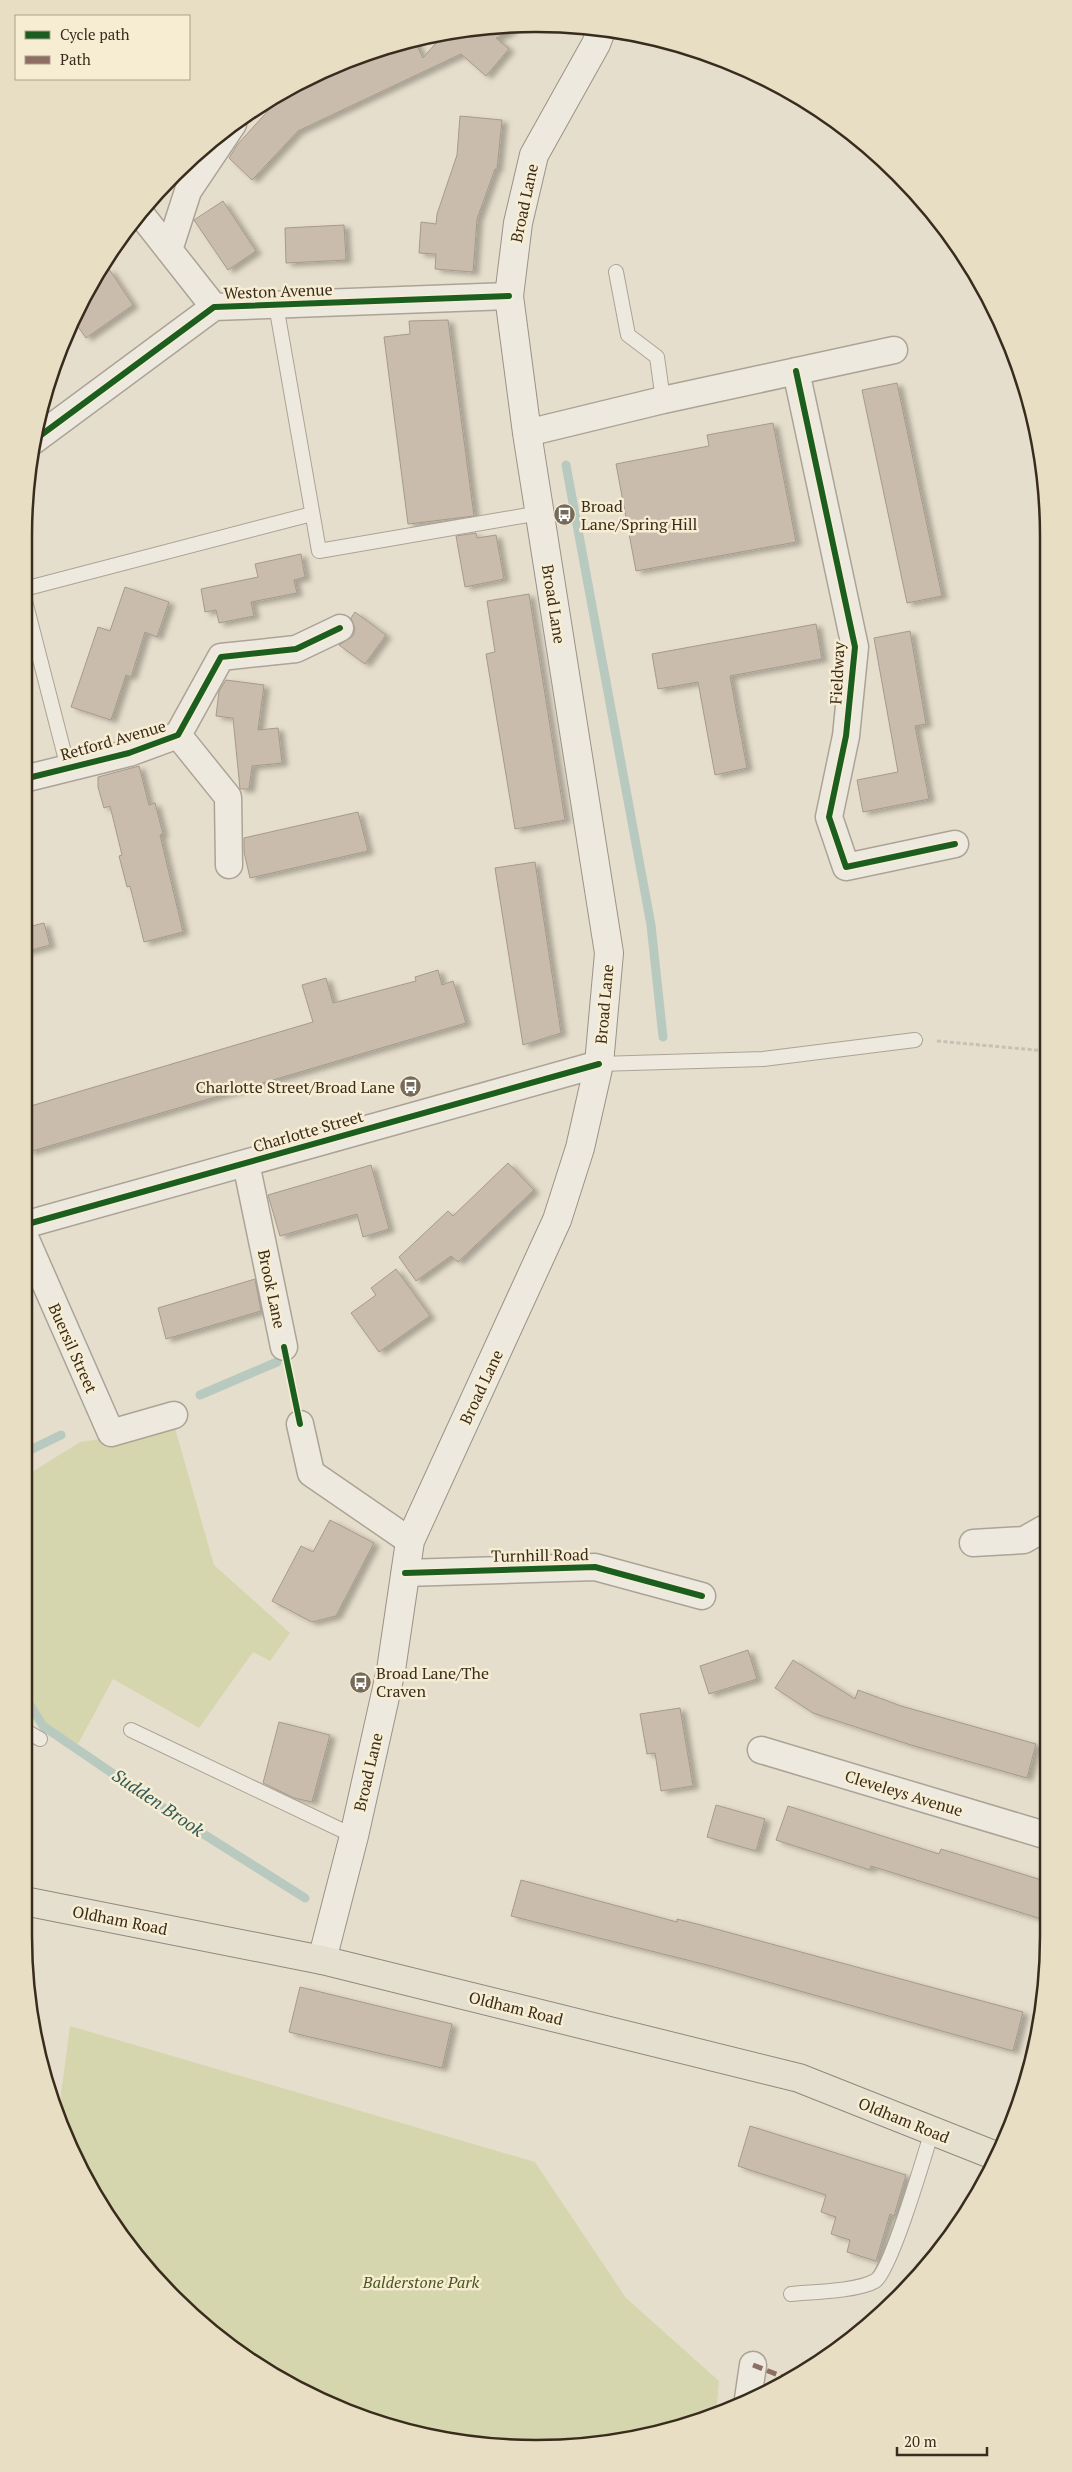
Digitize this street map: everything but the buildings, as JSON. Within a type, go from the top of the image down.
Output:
[{"type":"main road","name":"Broad Lane","points":[[322,1960],[354,1836],[391,1670],[410,1541],[557,1220],[580,1148],[599,1064],[609,953],[527,433],[509,296],[518,223],[534,156],[599,37]]},
{"type":"main road","name":"Oldham Road","points":[[32,1903],[322,1960],[799,2078],[990,2154]]},
{"type":"street","points":[[169,250],[188,191],[219,145]]},
{"type":"street","points":[[145,219],[214,307]]},
{"type":"street","name":"Weston Avenue","points":[[43,435],[214,307],[509,296]]},
{"type":"street","points":[[527,433],[663,400],[894,350]]},
{"type":"street","name":"Fieldway","points":[[796,371],[856,648],[846,736],[829,816],[846,867],[955,844]]},
{"type":"street","name":"Retford Avenue","points":[[32,777],[129,753],[178,735],[221,657],[296,649],[340,628]]},
{"type":"street","points":[[178,735],[228,797],[229,865]]},
{"type":"street","name":"Charlotte Street","points":[[32,1223],[599,1064]]},
{"type":"street","name":"Brook Lane","points":[[246,1163],[284,1347]]},
{"type":"street","name":"Buersil Street","points":[[32,1253],[111,1433],[174,1415]]},
{"type":"street","points":[[300,1424],[311,1473],[410,1541]]},
{"type":"street","points":[[973,1543],[1024,1540],[1040,1531]]},
{"type":"street","name":"Turnhill Road","points":[[405,1573],[595,1567],[702,1596]]},
{"type":"street","name":"Cleveleys Avenue","points":[[761,1750],[1040,1834]]},
{"type":"street","points":[[749,2392],[753,2365]]},
{"type":"lane","points":[[616,272],[628,335],[657,357],[663,400]]},
{"type":"lane","points":[[276,304],[319,551],[540,513]]},
{"type":"lane","points":[[32,587],[312,514]]},
{"type":"lane","points":[[32,629],[68,768]]},
{"type":"lane","points":[[599,1064],[763,1059],[914,1040]]},
{"type":"lane","points":[[131,1730],[354,1836]]},
{"type":"lane","points":[[32,1734],[40,1739]]},
{"type":"lane","points":[[791,2294],[864,2286],[877,2280],[886,2264],[908,2205],[932,2131]]},
{"type":"path","points":[[914,1040],[1040,1050]]},
{"type":"green space","points":[[175,1428],[214,1565],[290,1633],[270,1661],[253,1652],[199,1728],[113,1679],[78,1744],[47,1725],[32,1700],[32,1472],[80,1442]]},
{"type":"green space","name":"Balderstone Park","points":[[70,2026],[535,2162],[626,2298],[719,2381],[717,2406],[698,2413],[634,2430],[602,2435],[536,2440],[470,2435],[438,2430],[374,2413],[313,2388],[256,2355],[229,2335],[204,2315],[157,2268],[117,2216],[100,2188],[84,2159],[60,2101]]},
{"type":"waterway","points":[[566,465],[651,925],[663,1037]]},
{"type":"waterway","points":[[200,1395],[277,1362]]},
{"type":"waterway","points":[[32,1449],[61,1435]]},
{"type":"waterway","name":"Sudden Brook","points":[[32,1708],[43,1726],[178,1818],[305,1898]]},
{"type":"marked path","points":[[753,2365],[781,2376]]},
{"type":"cycle path","points":[[43,434],[214,307],[509,296]]},
{"type":"cycle path","points":[[796,371],[855,647],[846,736],[829,817],[846,867],[955,844]]},
{"type":"cycle path","points":[[32,777],[129,753],[178,735],[221,657],[296,649],[340,628]]},
{"type":"cycle path","points":[[32,1223],[599,1064]]},
{"type":"cycle path","points":[[284,1347],[300,1424]]},
{"type":"cycle path","points":[[405,1573],[595,1567],[702,1596]]},
{"type":"place","name":"Broad Lane/Spring Hill","points":[[565,515]]},
{"type":"place","name":"Charlotte Street/Broad Lane","points":[[411,1087]]},
{"type":"place","name":"Broad Lane/The Craven","points":[[360,1682]]}]
